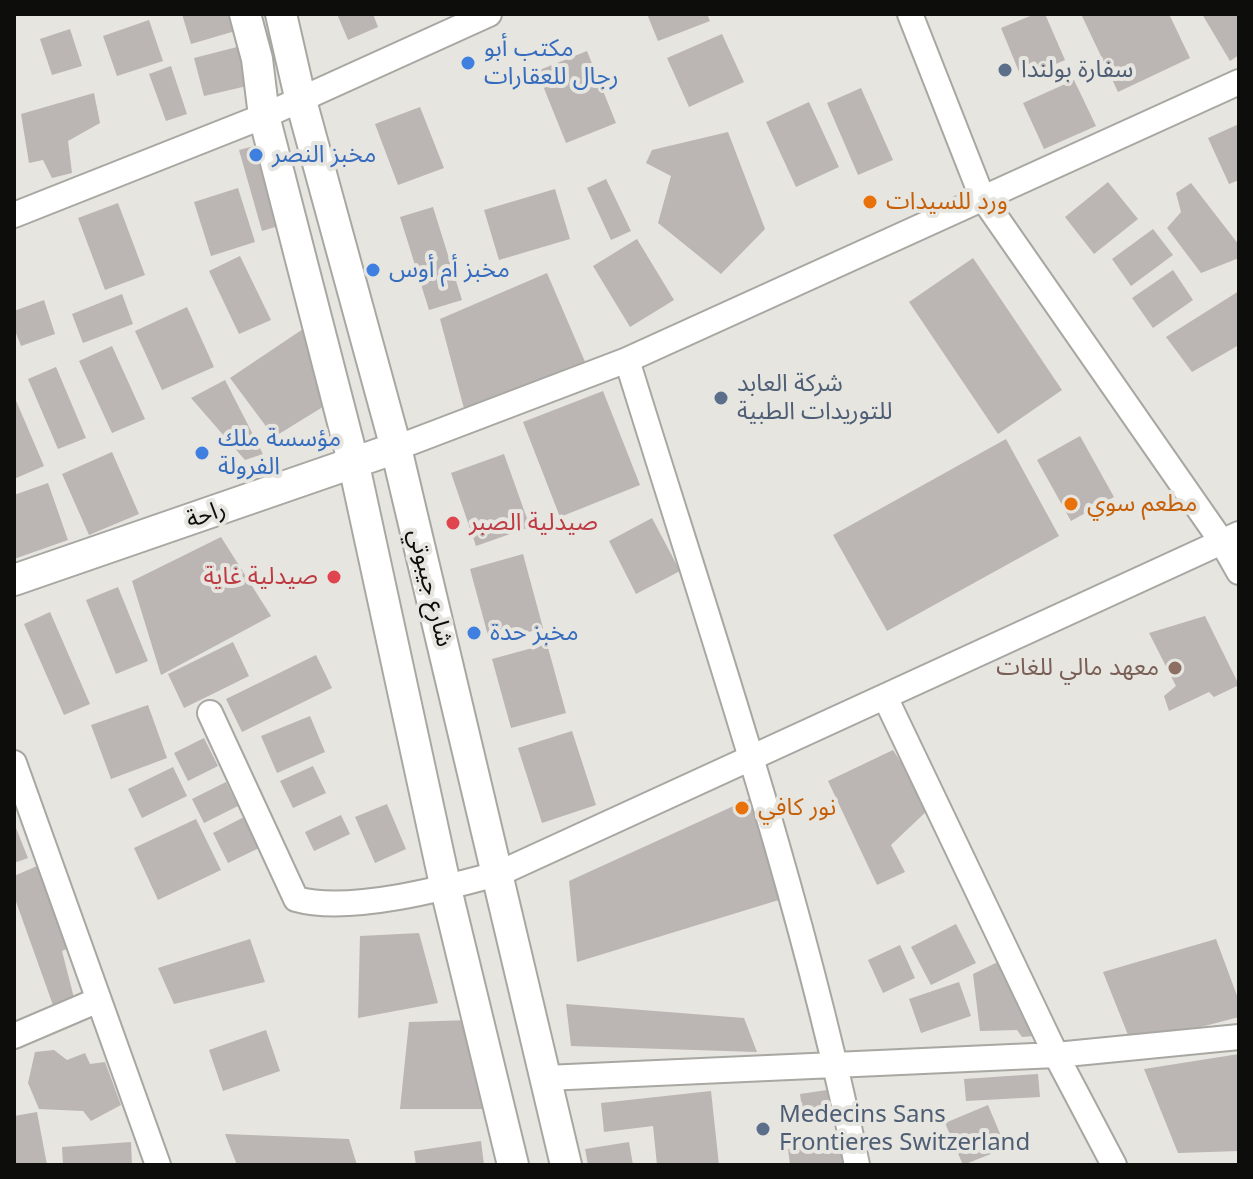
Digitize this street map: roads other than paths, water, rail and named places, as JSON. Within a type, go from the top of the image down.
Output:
[{"type":"street","name":"شارع جيبوتي","points":[[245,14],[257,59],[264,116],[354,465],[446,889],[513,1165]]},
{"type":"street","name":"شارع جيبوتي","points":[[281,14],[300,97],[396,448],[500,873],[566,1165]]},
{"type":"street","points":[[14,215],[264,116],[300,97],[489,14]]},
{"type":"street","points":[[910,14],[982,197],[1231,538],[1239,572]]},
{"type":"street","points":[[396,448],[627,360],[1239,82]]},
{"type":"street","points":[[627,360],[751,759],[837,1067],[857,1165]]},
{"type":"street","name":"راحة","points":[[14,580],[396,448]]},
{"type":"street","points":[[210,713],[296,899],[317,905],[446,889],[500,873],[1231,538]]},
{"type":"street","points":[[885,697],[1056,1055],[1114,1165]]},
{"type":"street","points":[[14,763],[96,1001],[158,1165]]},
{"type":"street","points":[[14,1036],[96,1001]]},
{"type":"street","points":[[546,1078],[1056,1055],[1239,1037]]},
{"type":"place","name":"مكتب أبو رجال للعقارات","points":[[468,63]]},
{"type":"place","name":"سفارة بولندا","points":[[1005,70]]},
{"type":"place","name":"مخبز النصر","points":[[256,155]]},
{"type":"place","name":"ورد للسيدات","points":[[870,202]]},
{"type":"place","name":"مخبز أم أوس","points":[[373,270]]},
{"type":"place","name":"شركة العابد للتوريدات الطبية","points":[[721,398]]},
{"type":"place","name":"مؤسسة ملك الفرولة","points":[[202,453]]},
{"type":"place","name":"مطعم سوي","points":[[1071,504]]},
{"type":"place","name":"صيدلية الصبر","points":[[453,523]]},
{"type":"place","name":"صيدلية غاية","points":[[334,577]]},
{"type":"place","name":"مخبز حدة","points":[[474,633]]},
{"type":"place","name":"معهد مالي للغات","points":[[1175,668]]},
{"type":"place","name":"نور كافي","points":[[742,808]]},
{"type":"place","name":"Medecins Sans Frontieres Switzerland","points":[[763,1129]]}]
